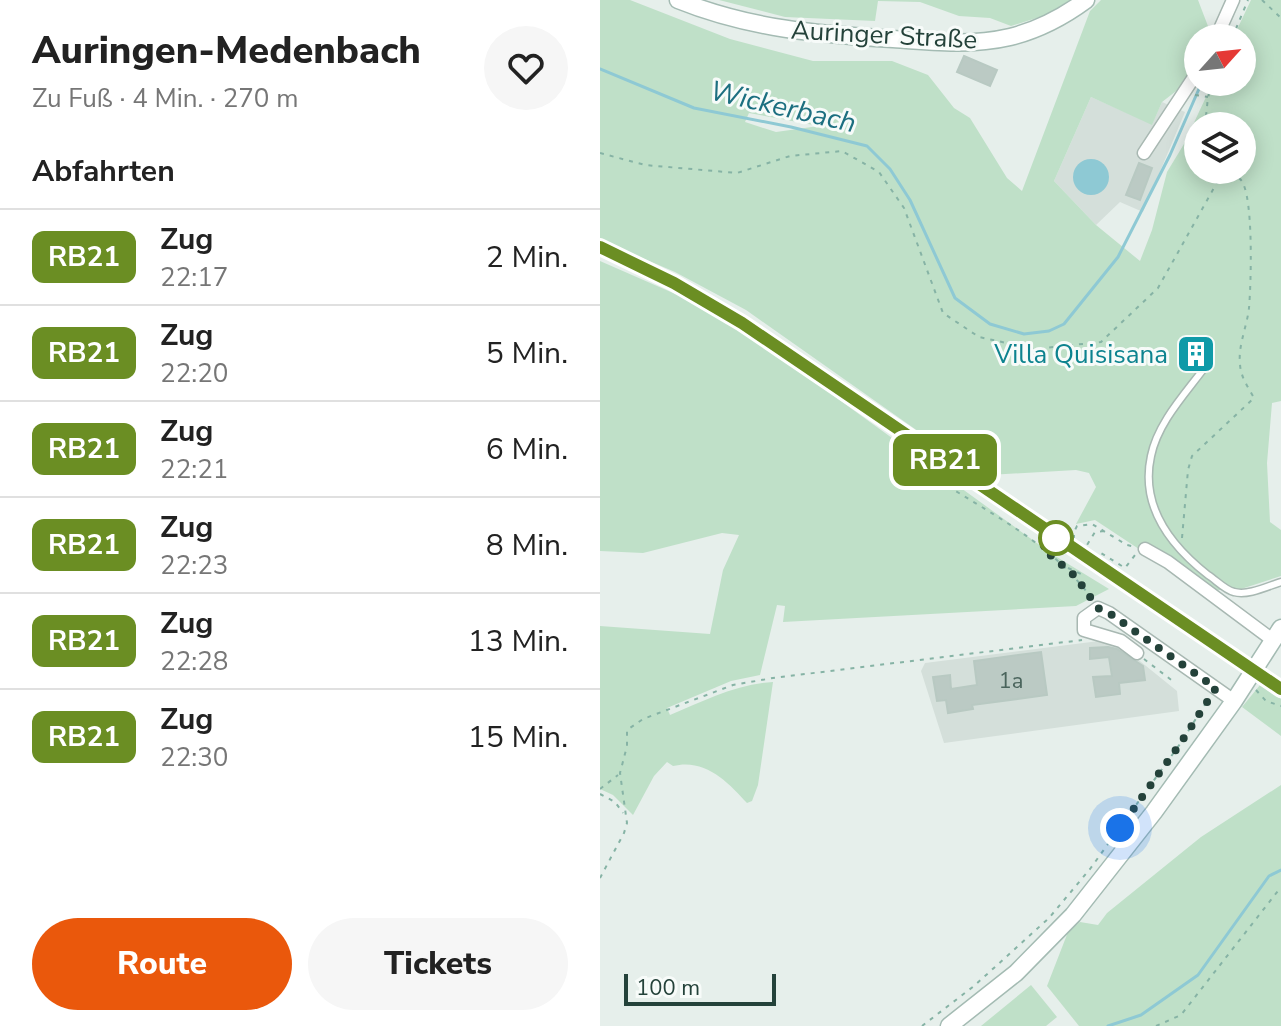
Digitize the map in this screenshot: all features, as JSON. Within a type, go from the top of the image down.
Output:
[{"type":"main road","name":"Auringer Straße","points":[[678,0],[738,21],[796,32],[961,42],[986,41],[1026,32],[1063,16],[1086,0]]},
{"type":"main road","points":[[949,1026],[1016,973],[1073,915],[1154,812],[1277,635]]},
{"type":"street","points":[[1222,24],[1233,0]]},
{"type":"street","points":[[1144,153],[1184,96]]},
{"type":"street","points":[[1145,549],[1277,635]]},
{"type":"street","points":[[1137,653],[1121,641],[1086,635],[1084,618],[1098,608],[1109,613],[1234,701]]},
{"type":"lane","points":[[1208,363],[1158,435],[1148,472],[1153,508],[1161,525],[1180,550],[1196,566],[1234,593],[1250,592],[1281,582]]},
{"type":"path","points":[[1238,24],[1248,0]]},
{"type":"path","points":[[1262,0],[1281,18]]},
{"type":"path","points":[[1202,96],[1208,97],[1206,112]]},
{"type":"path","points":[[600,153],[645,165],[737,173],[790,156],[842,151],[879,172],[904,208],[943,313],[979,337],[1034,349],[1101,342],[1158,288],[1216,184]]},
{"type":"path","points":[[1180,550],[1192,456],[1254,398],[1244,381],[1239,363],[1249,308],[1252,252],[1244,184]]},
{"type":"path","points":[[935,478],[913,477],[906,467],[911,459],[925,466],[935,478],[1014,525],[1066,567],[1098,608]]},
{"type":"path","points":[[1104,531],[1095,532],[1087,545],[1082,546],[1074,539],[1077,526],[1092,524],[1104,531],[1127,545],[1145,549]]},
{"type":"path","points":[[1096,561],[1101,553],[1125,568],[1132,558],[1145,549]]},
{"type":"path","points":[[1066,567],[1081,574]]},
{"type":"path","points":[[600,878],[627,823],[620,773],[627,746],[627,730],[643,719],[733,685],[1086,635]]},
{"type":"path","points":[[1137,653],[1174,682]]},
{"type":"path","points":[[1253,673],[1257,692],[1266,701],[1281,706]]},
{"type":"path","points":[[922,1026],[974,986],[1049,918],[1090,869],[1180,744],[1216,688]]},
{"type":"path","points":[[600,789],[620,773]]},
{"type":"path","points":[[600,794],[615,802],[625,815]]},
{"type":"path","points":[[1156,1026],[1181,1015],[1281,887]]},
{"type":"shaded area","points":[[1091,97],[1152,124],[1162,102],[1185,112],[1143,212],[1120,202],[1096,225],[1054,181]]},
{"type":"shaded area","points":[[1107,640],[1120,645],[1177,691],[1179,711],[944,743],[921,671],[925,663]]},
{"type":"green space","points":[[600,0],[630,0],[730,39],[813,61],[892,61],[928,75],[954,108],[970,118],[1007,178],[1022,191],[1090,11],[1101,0],[1198,0],[1207,24],[1184,24],[1184,85],[1162,102],[1152,125],[1091,97],[1054,181],[1096,225],[1140,261],[1152,230],[1167,172],[1184,144],[1184,184],[1256,184],[1256,112],[1199,112],[1206,96],[1256,96],[1256,24],[1240,24],[1251,0],[1281,0],[1281,401],[1272,403],[1267,463],[1270,522],[1281,530],[1281,576],[1238,590],[1201,590],[1095,520],[1076,524],[1096,487],[1089,473],[1076,470],[989,475],[922,434],[746,310],[675,272],[600,240]],"holes":[[[749,113],[819,126],[776,132],[745,122]]]},
{"type":"green space","points":[[719,0],[1070,0],[1046,15],[1011,26],[990,18],[959,16],[920,2],[878,1],[875,21],[785,17]]},
{"type":"green space","points":[[600,261],[680,296],[761,343],[1052,554],[1109,589],[1076,606],[783,622],[785,606],[777,605],[760,675],[731,681],[667,708],[670,715],[733,690],[773,682],[758,785],[752,801],[747,803],[724,780],[705,769],[685,764],[673,766],[667,762],[654,776],[633,815],[613,795],[600,789],[600,626],[710,634],[723,570],[739,535],[722,533],[643,553],[600,551]]},
{"type":"green space","points":[[1260,685],[1281,699],[1281,736],[1242,707]]},
{"type":"green space","points":[[1281,785],[1281,1026],[1079,1026],[1047,986],[1068,932],[1080,922],[1098,925],[1107,913],[1201,837]]},
{"type":"green space","points":[[1031,985],[1057,1017],[1046,1026],[981,1026]]},
{"type":"water","points":[[1091,159],[1104,164],[1109,177],[1104,190],[1091,195],[1078,190],[1073,177],[1078,164]]},
{"type":"building","points":[[964,56],[997,70],[990,86],[957,72]]},
{"type":"building","points":[[1139,163],[1152,168],[1140,200],[1126,195]]},
{"type":"building","name":"Villa Quisisana","points":[[1193,340],[1211,354],[1197,367],[1181,355]]},
{"type":"building","points":[[1090,648],[1117,649],[1143,666],[1145,680],[1119,683],[1120,694],[1096,697],[1093,677],[1112,676],[1109,657],[1090,659]]},
{"type":"building","points":[[1041,652],[1047,695],[972,705],[973,709],[948,713],[946,700],[937,701],[933,677],[950,675],[951,689],[977,685],[974,661]]},
{"type":"waterway","name":"Wickerbach","points":[[600,69],[694,108],[867,146],[890,169],[910,200],[955,298],[990,324],[1024,334],[1049,331],[1064,324],[1118,257],[1170,155],[1196,96]]},
{"type":"waterway","points":[[1108,1026],[1141,1015],[1198,975],[1269,876],[1281,870]]},
{"type":"railway","points":[[600,247],[694,294],[742,323],[1281,689]]},
{"type":"train","name":"RB21","points":[[600,247],[674,283],[742,323],[1281,689]]},
{"type":"place","name":"Villa Quisisana","points":[[1196,354]]},
{"type":"route","points":[[1056,538],[1042,548],[1075,576],[1098,608],[1216,688],[1120,828]]}]
